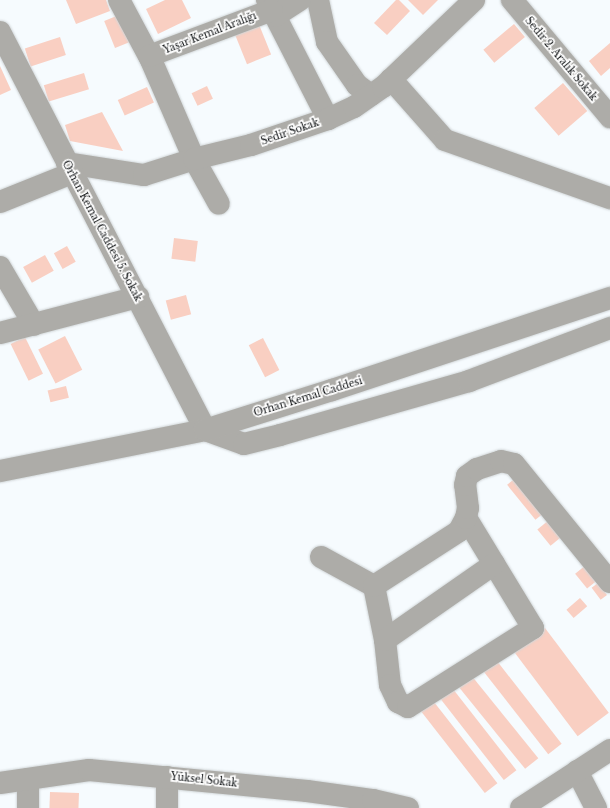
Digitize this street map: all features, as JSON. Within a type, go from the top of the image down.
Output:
[{"type":"street","points":[[119,0],[149,56],[194,159],[219,204]]},
{"type":"street","name":"Yaşar Kemal Aralığı","points":[[149,56],[271,8],[300,0]]},
{"type":"street","points":[[318,0],[327,42],[357,85],[371,95]]},
{"type":"street","name":"Sedir Sokak","points":[[69,168],[144,175],[194,159],[251,145],[328,119],[354,107],[391,79],[474,0]]},
{"type":"street","name":"Sedir 2. Aralık Sokak","points":[[512,0],[610,117]]},
{"type":"street","points":[[271,8],[328,119]]},
{"type":"street","name":"Orhan Kemal Caddesi 5. Sokak","points":[[0,32],[205,430]]},
{"type":"street","points":[[391,79],[445,140],[610,198]]},
{"type":"street","points":[[0,202],[69,168]]},
{"type":"street","points":[[0,267],[34,325]]},
{"type":"street","points":[[0,333],[138,298]]},
{"type":"street","name":"Orhan Kemal Caddesi","points":[[0,471],[205,430],[332,390],[610,298]]},
{"type":"street","points":[[205,430],[244,444],[258,441],[469,381],[610,328]]},
{"type":"street","points":[[374,586],[459,531],[466,518],[468,508],[465,485],[467,476],[477,469],[501,461],[514,464],[610,582]]},
{"type":"street","points":[[322,557],[374,586],[385,640],[390,685],[398,702],[408,707],[533,628],[466,518]]},
{"type":"street","points":[[385,640],[494,564]]},
{"type":"street","points":[[521,808],[610,750]]},
{"type":"street","name":"Yüksel Sokak","points":[[0,784],[89,770],[167,777],[306,800],[373,800],[408,808]]},
{"type":"street","points":[[577,771],[596,808]]},
{"type":"street","points":[[167,777],[167,808]]},
{"type":"street","points":[[28,779],[28,808]]},
{"type":"building","points":[[66,0],[106,0],[110,11],[76,24]]},
{"type":"building","points":[[165,0],[182,0],[191,18],[158,34],[146,9]]},
{"type":"building","points":[[396,0],[399,0],[410,11],[387,35],[374,23]]},
{"type":"building","points":[[408,0],[438,0],[423,15]]},
{"type":"building","points":[[119,15],[130,42],[115,48],[104,21]]},
{"type":"building","points":[[258,22],[271,54],[247,64],[234,32]]},
{"type":"building","points":[[514,24],[525,37],[494,63],[483,50]]},
{"type":"building","points":[[60,37],[66,55],[31,67],[25,48]]},
{"type":"building","points":[[610,43],[610,68],[601,76],[589,61]]},
{"type":"building","points":[[0,66],[11,90],[0,95]]},
{"type":"building","points":[[84,73],[89,89],[49,102],[44,85]]},
{"type":"building","points":[[563,83],[587,111],[559,136],[534,108]]},
{"type":"building","points":[[207,86],[213,99],[198,106],[192,93]]},
{"type":"building","points":[[147,87],[154,103],[125,116],[118,100]]},
{"type":"building","points":[[102,112],[123,151],[70,141],[65,125]]},
{"type":"building","points":[[174,238],[198,241],[195,262],[171,259]]},
{"type":"building","points":[[67,246],[76,262],[63,269],[54,253]]},
{"type":"building","points":[[45,255],[54,271],[32,283],[23,267]]},
{"type":"building","points":[[186,295],[191,314],[171,320],[166,300]]},
{"type":"building","points":[[65,336],[82,370],[56,383],[38,350]]},
{"type":"building","points":[[25,337],[43,374],[29,381],[11,344]]},
{"type":"building","points":[[263,338],[279,370],[265,377],[249,345]]},
{"type":"building","points":[[66,386],[69,398],[50,402],[48,391]]},
{"type":"building","points":[[518,476],[546,511],[535,520],[507,485]]},
{"type":"building","points":[[549,520],[562,536],[551,546],[537,529]]},
{"type":"building","points":[[586,565],[598,580],[587,589],[575,574]]},
{"type":"building","points":[[598,583],[607,595],[601,600],[592,588]]},
{"type":"building","points":[[580,598],[587,606],[574,618],[566,610]]},
{"type":"building","points":[[545,628],[609,713],[578,736],[514,651]]},
{"type":"building","points":[[497,661],[562,744],[548,754],[484,671]]},
{"type":"building","points":[[471,675],[538,758],[525,769],[458,686]]},
{"type":"building","points":[[453,689],[516,770],[504,780],[440,699]]},
{"type":"building","points":[[434,702],[497,783],[485,793],[421,712]]},
{"type":"building","points":[[50,792],[79,793],[78,808],[49,808]]}]
